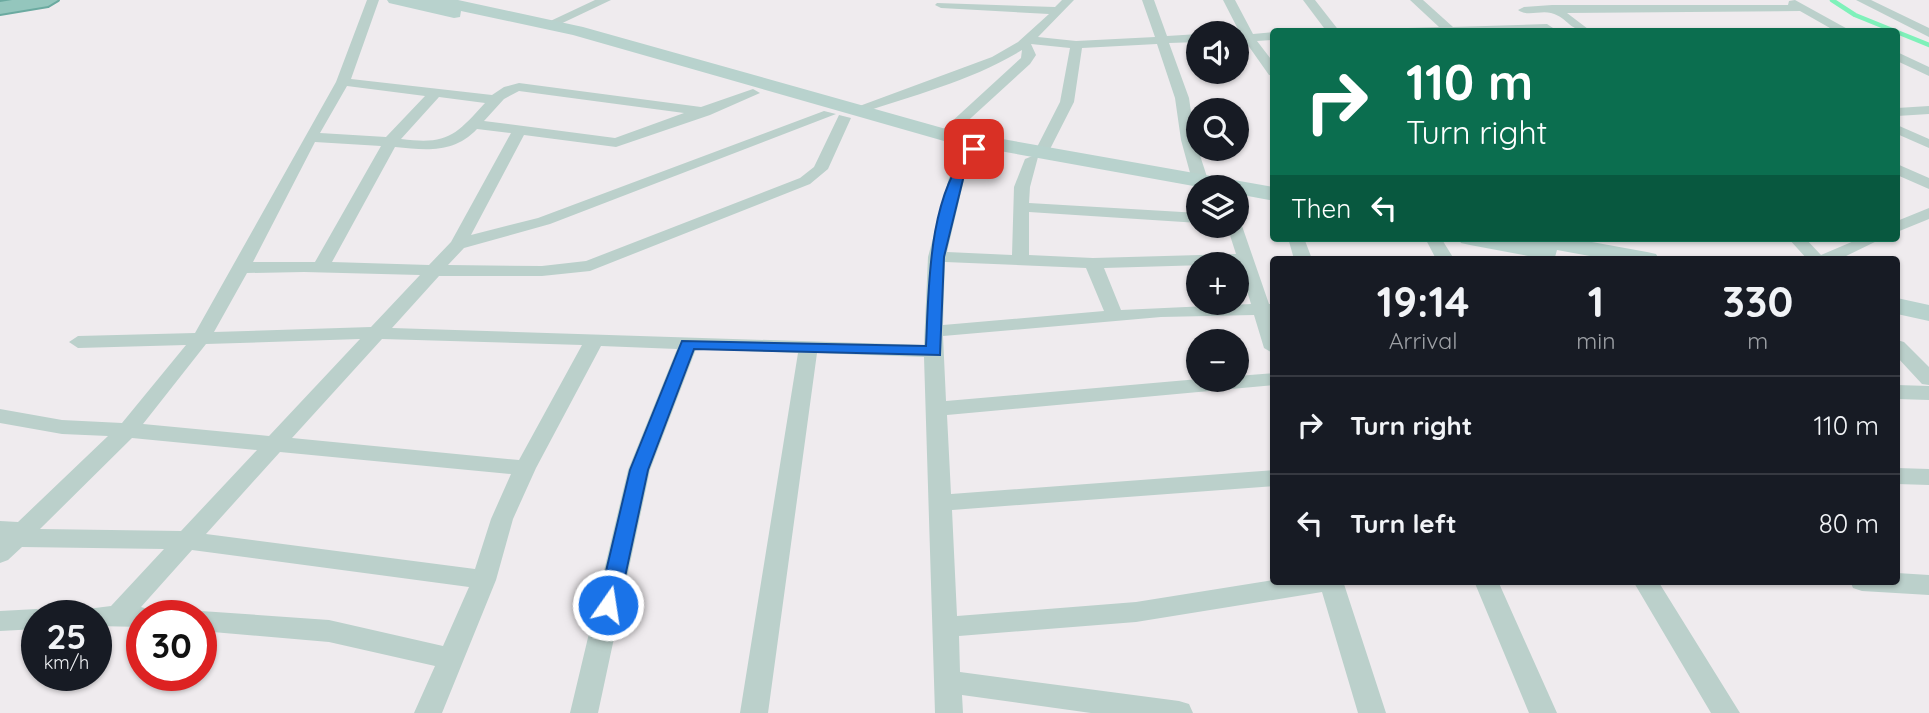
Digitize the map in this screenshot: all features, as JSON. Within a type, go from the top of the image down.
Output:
[{"type":"highway","points":[[0,6],[18,0]]},
{"type":"highway","points":[[0,6],[48,0]]},
{"type":"main road","points":[[395,0],[571,40],[753,93],[974,149],[1037,156]]},
{"type":"main road","points":[[435,0],[550,24],[842,114],[1037,156],[1186,183]]},
{"type":"main road","points":[[1249,191],[1270,194]]},
{"type":"main road","points":[[1249,199],[1270,203]]},
{"type":"main road","points":[[1491,242],[1568,256]]},
{"type":"main road","points":[[1551,242],[1630,256]]},
{"type":"main road","points":[[1900,307],[1929,313]]},
{"type":"main road","points":[[1900,321],[1929,326]]},
{"type":"street","points":[[11,538],[127,430],[202,337],[310,137],[343,82],[373,0]]},
{"type":"street","points":[[550,24],[605,0]]},
{"type":"street","points":[[458,244],[544,221],[842,114],[989,65],[1029,42],[1068,0]]},
{"type":"street","points":[[1148,0],[1182,98],[1197,175]]},
{"type":"street","points":[[1229,0],[1237,21]]},
{"type":"street","points":[[1309,0],[1331,28]]},
{"type":"street","points":[[1416,0],[1447,28]]},
{"type":"street","points":[[1511,0],[1546,28]]},
{"type":"street","points":[[1541,0],[1580,28]]},
{"type":"street","points":[[1786,0],[1840,28]]},
{"type":"street","points":[[1862,0],[1929,33]]},
{"type":"street","points":[[941,5],[1059,12]]},
{"type":"street","points":[[1524,10],[1803,8]]},
{"type":"street","points":[[1249,38],[1270,36]]},
{"type":"street","points":[[1029,42],[1076,45],[1186,38]]},
{"type":"street","points":[[944,135],[1030,55],[1029,42]]},
{"type":"street","points":[[1020,261],[1022,187],[1037,156],[1067,107],[1075,80],[1076,45]]},
{"type":"street","points":[[1249,45],[1270,68]]},
{"type":"street","points":[[1900,58],[1929,72]]},
{"type":"street","points":[[989,65],[1011,71]]},
{"type":"street","points":[[1900,74],[1929,72]]},
{"type":"street","points":[[343,82],[498,100]]},
{"type":"street","points":[[310,137],[444,145],[473,124],[511,88],[519,87],[705,112]]},
{"type":"street","points":[[473,124],[616,143],[753,93]]},
{"type":"street","points":[[323,265],[390,142],[434,94]]},
{"type":"street","points":[[1900,112],[1927,111]]},
{"type":"street","points":[[241,268],[323,265],[435,271],[564,271],[608,260],[805,181],[820,169],[842,114]]},
{"type":"street","points":[[119,616],[458,244],[520,130]]},
{"type":"street","points":[[1900,130],[1929,144]]},
{"type":"street","points":[[949,713],[938,503],[934,341],[937,257],[960,167],[974,149]]},
{"type":"street","points":[[1900,170],[1925,179]]},
{"type":"street","points":[[1021,207],[1186,217]]},
{"type":"street","points":[[1900,226],[1929,213]]},
{"type":"street","points":[[1800,242],[1813,256]]},
{"type":"street","points":[[1833,256],[1866,242]]},
{"type":"street","points":[[937,257],[1093,263],[1186,261]]},
{"type":"street","points":[[1093,263],[1115,317]]},
{"type":"street","points":[[78,342],[375,333],[808,348],[934,341],[1161,312],[1267,309],[1249,266]]},
{"type":"street","points":[[428,713],[484,580],[502,519],[525,468],[594,341]]},
{"type":"street","points":[[584,713],[639,470],[688,344]]},
{"type":"street","points":[[754,713],[808,348]]},
{"type":"street","points":[[1900,348],[1929,379]]},
{"type":"street","points":[[937,409],[1270,379]]},
{"type":"street","points":[[1900,392],[1929,393]]},
{"type":"street","points":[[0,416],[61,427],[127,430],[272,446],[525,468]]},
{"type":"street","points":[[1900,476],[1929,477]]},
{"type":"street","points":[[938,503],[1270,478]]},
{"type":"street","points":[[11,538],[186,540],[484,580]]},
{"type":"street","points":[[1900,583],[1929,585]]},
{"type":"street","points":[[946,627],[1136,612],[1306,585]]},
{"type":"street","points":[[1332,585],[1372,713]]},
{"type":"street","points":[[1488,585],[1543,713]]},
{"type":"street","points":[[1647,585],[1726,713]]},
{"type":"street","points":[[0,621],[21,620]]},
{"type":"street","points":[[217,622],[329,631],[450,659]]},
{"type":"street","points":[[948,682],[1179,713]]},
{"type":"waterway","points":[[1832,0],[1855,15],[1887,28]]},
{"type":"waterway","points":[[1900,33],[1929,45]]},
{"type":"route","points":[[608,605],[639,470],[688,344],[934,351],[937,257],[960,167],[974,149]]}]
